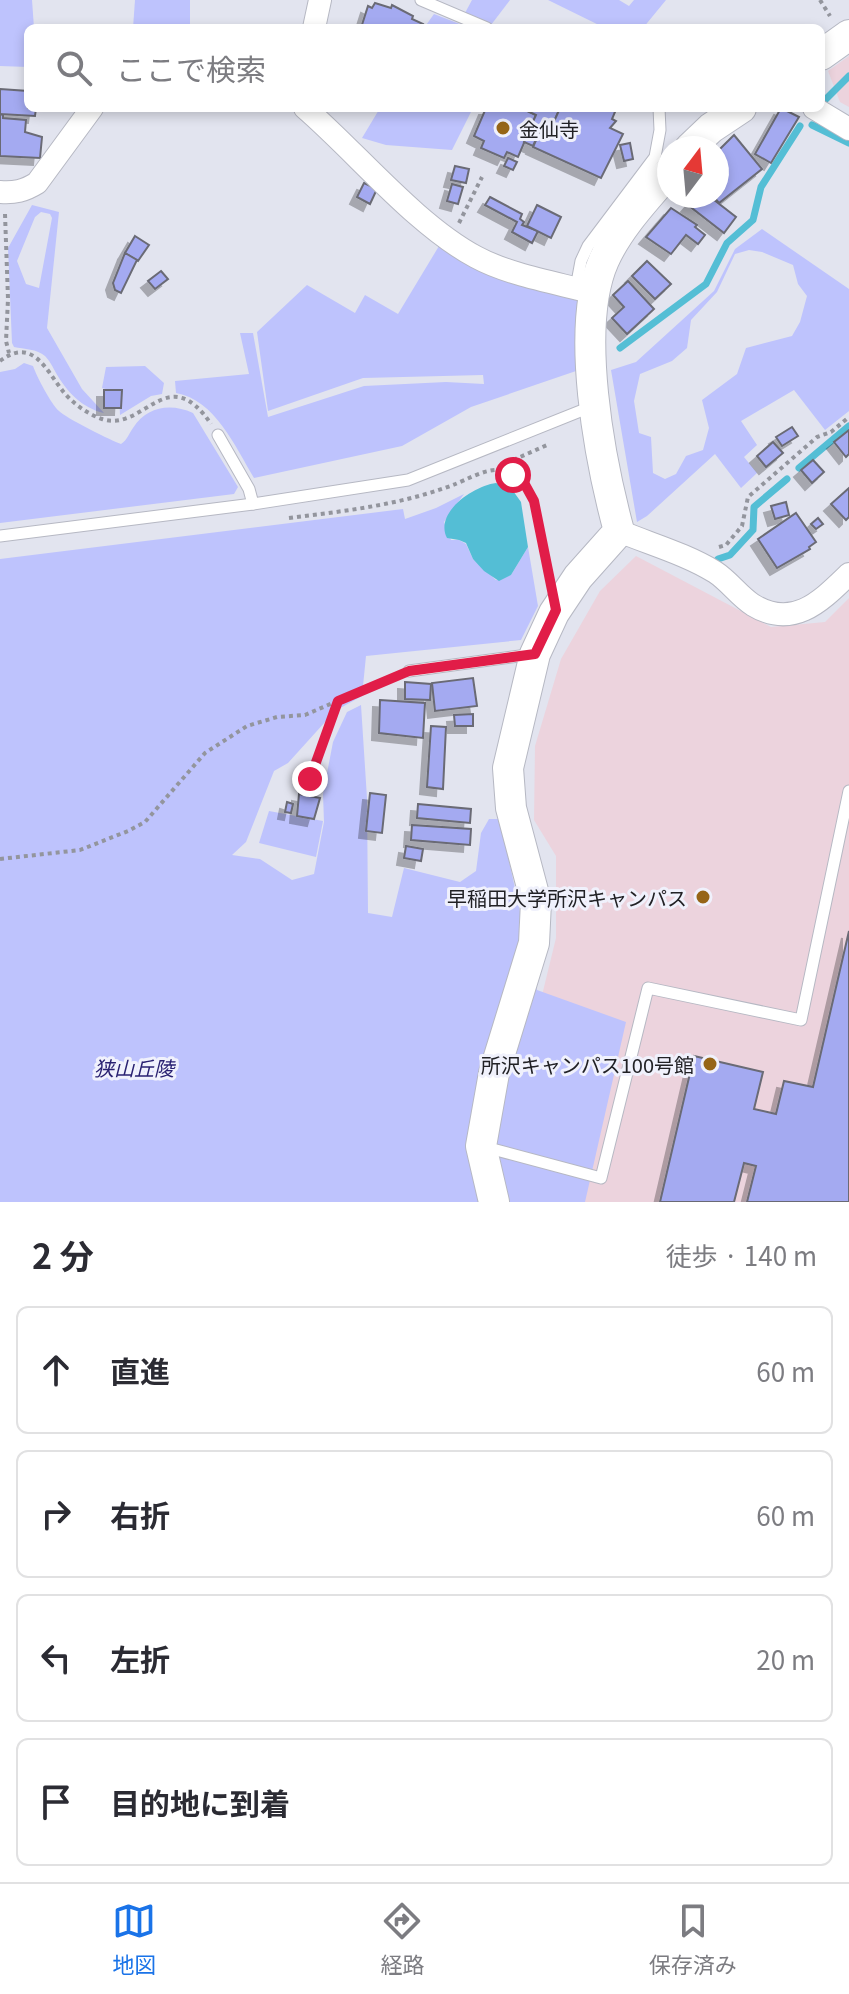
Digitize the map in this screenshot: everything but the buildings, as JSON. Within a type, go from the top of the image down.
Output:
[{"type":"street","points":[[315,24],[320,0]]},
{"type":"street","points":[[825,52],[849,35]]},
{"type":"street","points":[[2,192],[26,190],[37,183],[89,112]]},
{"type":"street","points":[[310,112],[407,205],[449,238],[487,262],[585,291]]},
{"type":"street","points":[[703,136],[735,112]]},
{"type":"street","points":[[821,112],[849,129]]},
{"type":"street","points":[[619,531],[609,497],[595,406],[585,291],[620,230],[657,186]]},
{"type":"street","points":[[619,531],[699,563],[718,574],[753,605],[768,611],[790,613],[816,605],[849,574]]},
{"type":"street","points":[[494,1202],[481,1146],[494,1073],[534,943],[536,902],[511,808],[508,768],[535,654],[556,610],[578,577],[619,531]]},
{"type":"lane","points":[[421,0],[478,24]]},
{"type":"lane","points":[[585,291],[581,261],[588,246],[655,157],[660,130],[659,112]]},
{"type":"lane","points":[[0,536],[253,504],[408,480],[595,406]]},
{"type":"lane","points":[[218,435],[249,489],[253,504]]},
{"type":"lane","points":[[409,671],[535,654]]},
{"type":"lane","points":[[481,1146],[601,1178],[648,988],[801,1020],[849,791]]},
{"type":"path","points":[[449,238],[465,216],[482,177]]},
{"type":"path","points":[[2,192],[8,299],[6,341],[10,354]]},
{"type":"path","points":[[0,361],[10,354],[33,354],[42,360],[63,391],[77,405],[103,420],[128,418],[158,400],[183,399],[196,406],[218,435]]},
{"type":"path","points":[[699,563],[708,551],[726,545],[742,526],[748,497],[817,437],[831,432],[849,417]]},
{"type":"path","points":[[284,518],[373,508],[501,470],[523,481],[530,491],[556,610]]},
{"type":"path","points":[[0,859],[80,850],[128,831],[145,822],[205,753],[247,726],[277,717],[305,715],[409,671]]},
{"type":"path","points":[[310,779],[338,701]]},
{"type":"shaded area","points":[[849,56],[849,107],[840,102],[828,71]]},
{"type":"shaded area","points":[[496,483],[511,488],[521,502],[528,547],[511,575],[499,581],[473,559],[466,543],[447,538],[444,529],[446,519],[458,502],[477,489]]},
{"type":"shaded area","name":"早稲田大学所沢キャンパス","points":[[636,556],[771,627],[825,622],[849,598],[849,1202],[517,1202],[535,1024],[556,938],[556,856],[534,820],[535,746],[561,659],[600,591]]},
{"type":"green space","points":[[0,0],[32,0],[34,24],[24,24],[24,67],[0,66]]},
{"type":"green space","points":[[135,0],[190,0],[190,24],[133,24]]},
{"type":"green space","points":[[472,0],[510,0],[492,24],[465,13]]},
{"type":"green space","points":[[548,0],[619,0],[629,6],[634,0],[666,0],[646,24],[597,24]]},
{"type":"green space","points":[[434,14],[460,24],[427,24]]},
{"type":"green space","points":[[378,112],[471,112],[452,150],[386,145],[362,138]]},
{"type":"green space","points":[[32,205],[59,212],[47,328],[82,389],[104,413],[76,398],[45,356],[14,347],[8,248]],"holes":[[[41,212],[50,214],[52,218],[39,288],[26,284],[17,261],[35,217]]]},
{"type":"green space","points":[[762,229],[849,289],[849,411],[825,430],[794,390],[741,421],[757,445],[744,457],[757,473],[741,488],[715,454],[637,522],[611,370],[636,362],[714,291],[735,249]],"holes":[[[749,250],[793,265],[798,284],[807,296],[800,322],[792,336],[746,348],[737,374],[702,400],[709,428],[703,450],[686,456],[676,474],[665,479],[653,473],[651,437],[639,433],[634,401],[640,374],[672,361],[687,348],[691,320],[717,292],[735,254]]]},
{"type":"green space","points":[[439,246],[577,298],[582,308],[576,371],[471,407],[402,446],[254,478],[213,415],[190,397],[176,393],[175,381],[249,374],[240,333],[253,333],[268,417],[364,386],[446,382],[484,384],[483,375],[363,378],[268,411],[257,332],[307,285],[355,313],[365,295],[398,314]]},
{"type":"green space","points":[[24,363],[33,366],[44,390],[59,411],[121,444],[139,421],[152,411],[176,408],[193,413],[238,487],[234,494],[0,523],[0,372],[15,369]]},
{"type":"green space","points":[[145,366],[164,383],[162,394],[151,396],[120,415],[119,393],[102,388],[106,367]]},
{"type":"green space","name":"狭山丘陵","points":[[464,494],[444,522],[451,540],[466,544],[473,559],[496,580],[511,575],[528,547],[538,606],[521,640],[366,656],[362,696],[335,711],[288,763],[274,771],[246,842],[232,855],[260,859],[292,880],[314,874],[324,822],[323,794],[333,742],[347,712],[361,705],[367,798],[368,913],[392,917],[404,868],[460,882],[476,871],[481,833],[489,819],[500,819],[537,990],[626,1022],[585,1202],[0,1202],[0,559],[403,509],[405,519]]},
{"type":"green space","points":[[269,811],[323,821],[316,857],[259,843]]},
{"type":"waterway","points":[[826,99],[849,76]]},
{"type":"waterway","points":[[812,125],[849,143]]},
{"type":"waterway","points":[[620,348],[706,284],[727,243],[753,220],[761,187],[800,126]]},
{"type":"waterway","points":[[799,468],[849,426]]},
{"type":"waterway","points":[[718,559],[730,555],[753,530],[754,507],[787,479]]},
{"type":"place","name":"金仙寺","points":[[503,128]]},
{"type":"place","name":"早稲田大学所沢キャンパス","points":[[703,897]]},
{"type":"place","name":"所沢キャンパス100号館","points":[[710,1064]]},
{"type":"route","points":[[310,779],[338,701],[409,671],[535,654],[556,610],[534,501],[523,481],[513,475]]}]
